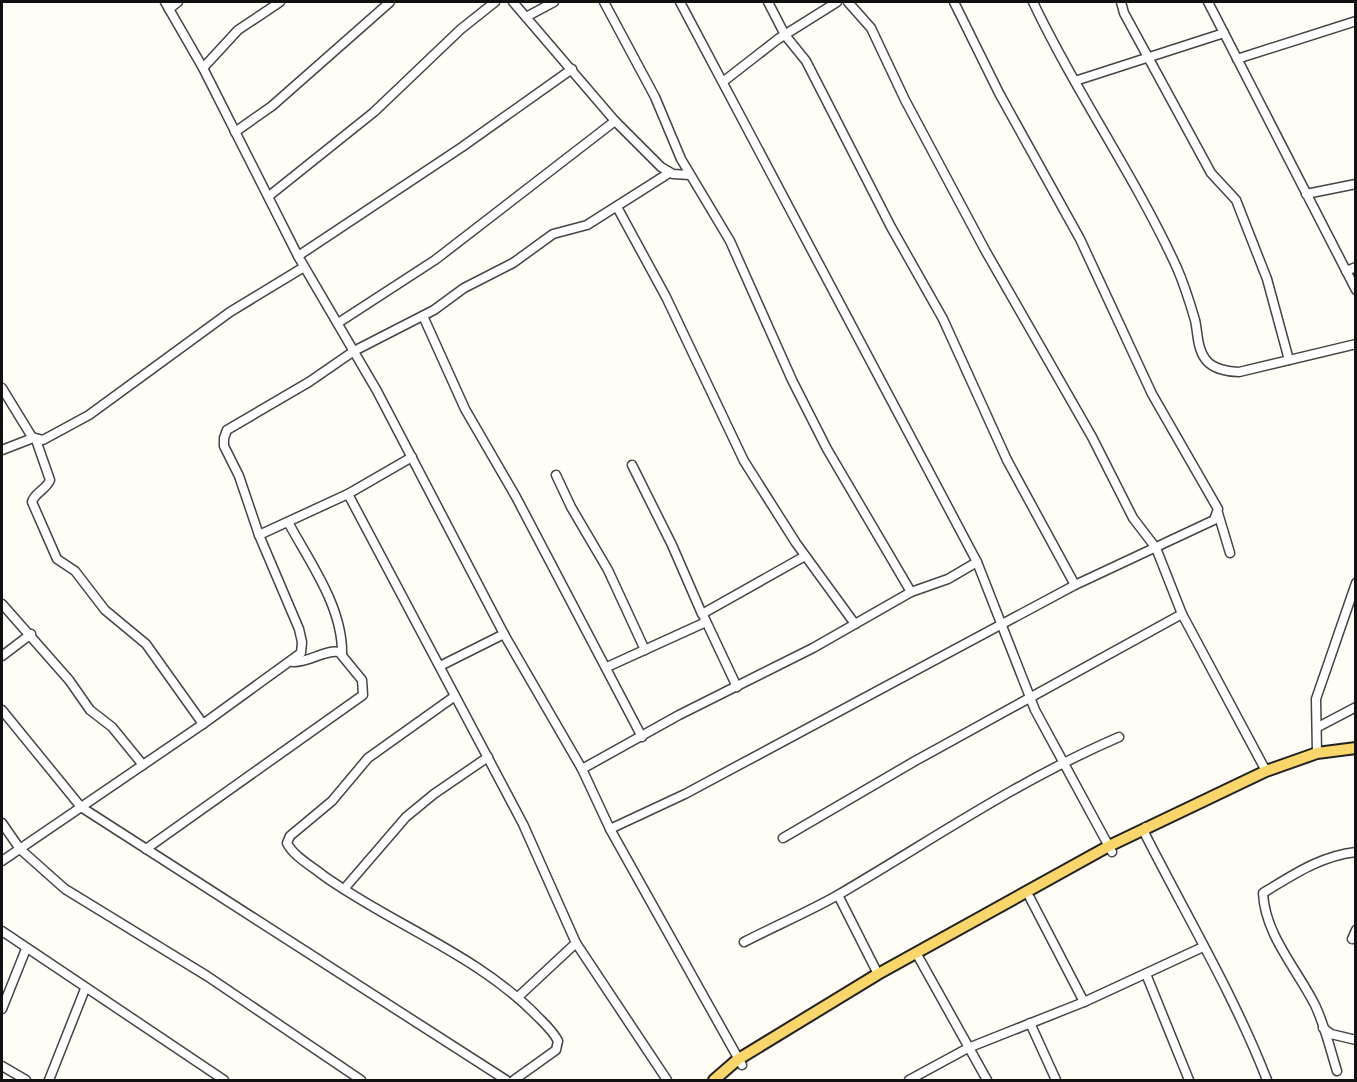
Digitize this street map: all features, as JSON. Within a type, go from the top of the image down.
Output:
[{"type":"main road","points":[[714,1080],[878,975],[1110,849],[1266,771],[1317,753],[1356,748]]},
{"type":"main road","points":[[1145,831],[1268,777],[1318,760],[1356,755]]},
{"type":"main road","points":[[724,1080],[739,1063],[919,958],[1030,898],[1110,849]]},
{"type":"street","points":[[178,2],[167,5],[203,68],[298,256],[354,351],[412,457],[504,634],[582,769],[610,829],[739,1063]]},
{"type":"street","points":[[203,68],[238,30],[280,2]]},
{"type":"street","points":[[236,132],[272,106],[390,2]]},
{"type":"street","points":[[269,196],[394,94],[455,35],[495,2]]},
{"type":"street","points":[[513,2],[615,121],[669,173],[690,175]]},
{"type":"street","points":[[526,17],[554,2]]},
{"type":"street","points":[[604,2],[655,97],[690,175],[730,241],[827,449],[911,592]]},
{"type":"street","points":[[680,2],[724,81],[977,562],[1030,699],[1110,849]]},
{"type":"street","points":[[768,2],[785,35],[806,61],[891,227],[943,319],[1007,460],[1075,585]]},
{"type":"street","points":[[724,81],[785,35],[837,2]]},
{"type":"street","points":[[848,2],[871,28],[905,100],[985,250],[1092,437],[1133,518],[1156,548],[1182,614],[1266,771]]},
{"type":"street","points":[[954,2],[999,93],[1080,239],[1152,394],[1211,496],[1230,553]]},
{"type":"street","points":[[1033,2],[1151,216],[1178,271],[1205,359],[1228,372],[1356,344]]},
{"type":"street","points":[[1120,2],[1208,167],[1236,200],[1264,271],[1289,360]]},
{"type":"street","points":[[1208,2],[1356,290]]},
{"type":"street","points":[[1237,58],[1356,21]]},
{"type":"street","points":[[1075,81],[1224,33]]},
{"type":"street","points":[[298,256],[462,147],[572,69]]},
{"type":"street","points":[[338,323],[435,260],[615,121]]},
{"type":"street","points":[[2,861],[293,662],[303,648],[301,637],[259,535],[239,476],[224,446],[225,434],[237,423],[284,398],[354,351],[423,316],[470,284],[513,263],[553,234],[582,228],[669,173]]},
{"type":"street","points":[[1306,194],[1356,184]]},
{"type":"street","points":[[617,207],[666,297],[744,461],[806,556],[855,624]]},
{"type":"street","points":[[2,450],[35,439],[43,440],[89,415],[222,317],[304,267]]},
{"type":"street","points":[[1346,271],[1356,267]]},
{"type":"street","points":[[423,316],[465,410],[516,497],[642,737]]},
{"type":"street","points":[[2,388],[35,439],[50,480],[46,488],[34,496],[32,502],[57,559],[78,575],[105,610],[146,644],[203,724]]},
{"type":"street","points":[[259,535],[348,494],[412,457]]},
{"type":"street","points":[[632,465],[672,545],[737,687]]},
{"type":"street","points":[[556,475],[571,507],[608,570],[645,650]]},
{"type":"street","points":[[348,494],[523,824],[576,943],[667,1080]]},
{"type":"street","points":[[610,829],[686,794],[1075,585],[1214,520],[1218,513]]},
{"type":"street","points":[[146,849],[213,799],[360,699],[364,689],[362,680],[342,654],[340,632],[329,600],[288,522]]},
{"type":"street","points":[[607,667],[645,650],[704,618],[806,556]]},
{"type":"street","points":[[582,769],[911,592],[948,579],[977,562]]},
{"type":"street","points":[[1317,753],[1316,699],[1356,583]]},
{"type":"street","points":[[2,604],[74,685],[90,710],[118,733],[143,765]]},
{"type":"street","points":[[783,838],[915,761],[1182,614]]},
{"type":"street","points":[[2,656],[31,634]]},
{"type":"street","points":[[440,666],[504,634]]},
{"type":"street","points":[[293,662],[310,661],[331,651],[342,654]]},
{"type":"street","points":[[455,696],[368,758],[332,801],[288,838],[289,848],[344,890],[436,943],[518,997],[553,1032],[558,1046],[547,1059],[514,1080]]},
{"type":"street","points":[[1318,727],[1356,707]]},
{"type":"street","points":[[2,710],[81,807],[506,1080]]},
{"type":"street","points":[[744,942],[838,895],[1015,786],[1119,736]]},
{"type":"street","points":[[344,890],[406,817],[434,794],[488,757]]},
{"type":"street","points":[[2,823],[20,849],[65,889],[207,976],[361,1080]]},
{"type":"street","points":[[1145,831],[1254,1047],[1267,1080]]},
{"type":"street","points":[[1337,1071],[1315,1005],[1286,959],[1263,907],[1263,893],[1314,862],[1336,854],[1356,852]]},
{"type":"street","points":[[838,895],[878,975]]},
{"type":"street","points":[[1030,898],[1084,1002]]},
{"type":"street","points":[[2,931],[26,950],[224,1080]]},
{"type":"street","points":[[518,997],[576,943]]},
{"type":"street","points":[[909,1080],[968,1048],[1084,1002],[1203,947]]},
{"type":"street","points":[[2,1009],[26,950]]},
{"type":"street","points":[[919,958],[987,1080]]},
{"type":"street","points":[[1146,974],[1189,1080]]},
{"type":"street","points":[[49,1080],[85,989]]},
{"type":"street","points":[[1030,1023],[1056,1080]]},
{"type":"street","points":[[1323,1028],[1331,1034],[1356,1040]]},
{"type":"street","points":[[2,1066],[26,1080]]}]
